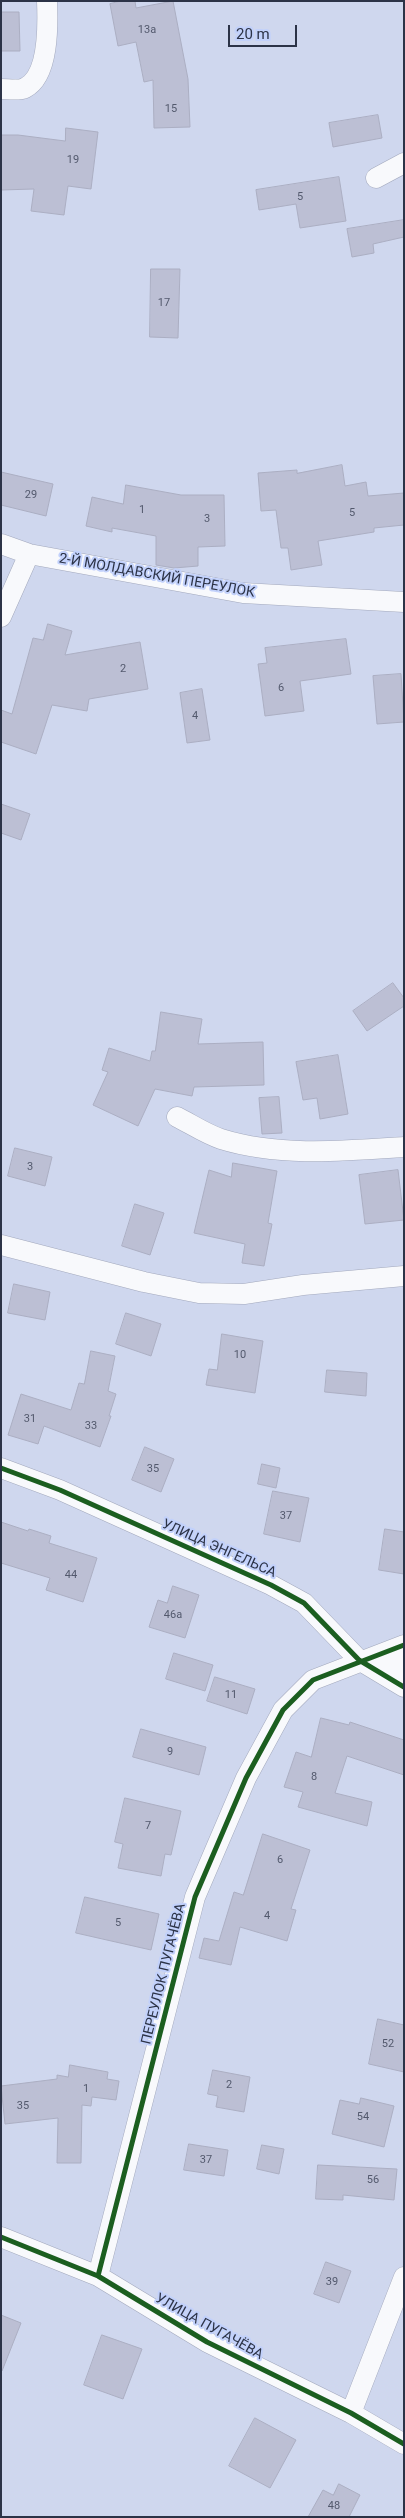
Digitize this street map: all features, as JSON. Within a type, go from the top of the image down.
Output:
[{"type":"street","points":[[1,89],[24,89],[38,78],[43,61],[48,17],[47,1]]},
{"type":"street","points":[[376,178],[404,163]]},
{"type":"street","name":"2-Й МОЛДАВСКИЙ ПЕРЕУЛОК","points":[[1,544],[29,554],[243,593],[404,602]]},
{"type":"street","points":[[1,617],[29,554]]},
{"type":"street","points":[[177,1117],[220,1139],[266,1149],[346,1151],[404,1148]]},
{"type":"street","points":[[1,1245],[144,1282],[199,1293],[244,1294],[304,1285],[404,1276]]},
{"type":"street","name":"УЛИЦА ЭНГЕЛЬСА","points":[[1,1468],[60,1490],[272,1585],[304,1603],[359,1660],[404,1686]]},
{"type":"street","name":"ПЕРЕУЛОК ПУГАЧЁВА","points":[[98,2276],[195,1897],[246,1778],[283,1710],[313,1680],[359,1660],[404,1645]]},
{"type":"street","points":[[359,1660],[404,1666]]},
{"type":"street","name":"УЛИЦА ПУГАЧЁВА","points":[[1,2237],[98,2276],[207,2342],[351,2413],[404,2444]]},
{"type":"street","points":[[351,2413],[404,2277]]},
{"type":"building","points":[[121,1],[135,1],[136,8],[173,1],[188,79],[190,127],[154,128],[153,80],[144,82],[136,42],[118,46],[110,4]]},
{"type":"building","points":[[1,12],[19,12],[20,51],[1,51]]},
{"type":"building","points":[[378,115],[382,138],[333,147],[329,123]]},
{"type":"building","points":[[66,128],[98,132],[91,189],[68,186],[64,215],[31,211],[34,189],[1,190],[1,135],[18,135],[65,141]]},
{"type":"building","points":[[339,177],[346,221],[300,228],[296,204],[259,210],[256,190]]},
{"type":"building","points":[[404,220],[404,237],[373,244],[374,253],[352,257],[347,229]]},
{"type":"building","points":[[151,269],[180,269],[178,338],[150,337]]},
{"type":"building","points":[[342,465],[345,486],[366,482],[368,496],[404,493],[404,525],[374,528],[374,532],[318,541],[322,565],[291,570],[288,548],[281,548],[276,510],[261,511],[258,473],[297,470],[297,473]]},
{"type":"building","points":[[1,472],[53,484],[46,516],[1,505]]},
{"type":"building","points":[[126,485],[181,495],[224,495],[225,546],[198,547],[198,566],[174,568],[156,565],[156,536],[112,528],[112,532],[86,526],[92,497],[123,504]]},
{"type":"building","points":[[48,624],[72,631],[65,655],[140,642],[148,689],[89,699],[87,711],[52,705],[36,754],[1,742],[1,710],[12,714],[33,638],[43,640]]},
{"type":"building","points":[[346,639],[351,674],[300,681],[304,711],[265,716],[258,664],[267,663],[265,648]]},
{"type":"building","points":[[401,674],[404,722],[377,724],[373,676]]},
{"type":"building","points":[[202,689],[210,740],[187,743],[180,693]]},
{"type":"building","points":[[1,804],[30,814],[21,840],[1,833]]},
{"type":"building","points":[[393,983],[404,998],[404,1006],[367,1031],[353,1011]]},
{"type":"building","points":[[161,1012],[202,1019],[198,1044],[263,1042],[264,1085],[194,1087],[192,1096],[155,1089],[138,1126],[93,1105],[108,1072],[102,1070],[109,1048],[150,1061],[152,1051],[155,1051]]},
{"type":"building","points":[[338,1055],[348,1114],[320,1119],[317,1098],[303,1100],[296,1062]]},
{"type":"building","points":[[279,1097],[282,1133],[262,1134],[259,1098]]},
{"type":"building","points":[[15,1148],[52,1157],[45,1186],[8,1176]]},
{"type":"building","points":[[233,1163],[277,1171],[268,1223],[272,1224],[264,1266],[242,1263],[245,1244],[194,1233],[209,1170],[231,1177]]},
{"type":"building","points":[[398,1170],[404,1220],[365,1224],[359,1175]]},
{"type":"building","points":[[135,1204],[164,1213],[150,1255],[122,1246]]},
{"type":"building","points":[[14,1284],[50,1292],[45,1320],[8,1313]]},
{"type":"building","points":[[126,1313],[161,1324],[151,1356],[116,1344]]},
{"type":"building","points":[[222,1334],[263,1341],[255,1393],[206,1385],[209,1369],[217,1370]]},
{"type":"building","points":[[91,1351],[115,1356],[108,1391],[116,1394],[109,1416],[111,1416],[100,1447],[44,1426],[38,1444],[8,1435],[21,1394],[71,1410],[79,1383],[84,1384]]},
{"type":"building","points":[[327,1370],[367,1373],[366,1396],[325,1392]]},
{"type":"building","points":[[145,1447],[174,1459],[161,1492],[132,1480]]},
{"type":"building","points":[[262,1464],[280,1468],[276,1488],[258,1484]]},
{"type":"building","points":[[273,1491],[309,1498],[300,1542],[264,1534]]},
{"type":"building","points":[[1,1522],[51,1536],[49,1543],[97,1558],[83,1602],[46,1590],[50,1578],[1,1563]]},
{"type":"building","points":[[385,1529],[404,1532],[404,1574],[379,1570]]},
{"type":"building","points":[[173,1586],[199,1595],[185,1638],[149,1627],[158,1600],[167,1603]]},
{"type":"building","points":[[174,1653],[213,1665],[205,1691],[166,1679]]},
{"type":"building","points":[[215,1677],[255,1689],[247,1714],[207,1701]]},
{"type":"building","points":[[321,1718],[349,1725],[350,1722],[404,1740],[404,1775],[347,1756],[335,1793],[372,1802],[367,1826],[298,1807],[303,1792],[284,1787],[296,1752],[311,1757]]},
{"type":"building","points":[[141,1729],[206,1747],[199,1775],[133,1757]]},
{"type":"building","points":[[125,1798],[181,1811],[171,1855],[165,1854],[161,1876],[118,1868],[123,1844],[115,1842]]},
{"type":"building","points":[[263,1834],[310,1850],[291,1909],[296,1910],[287,1941],[240,1927],[231,1965],[199,1958],[204,1938],[219,1941],[234,1892],[243,1895]]},
{"type":"building","points":[[85,1897],[159,1914],[151,1950],[76,1933]]},
{"type":"building","points":[[378,2019],[404,2025],[404,2072],[369,2064]]},
{"type":"building","points":[[70,2065],[108,2072],[107,2079],[119,2081],[116,2100],[92,2097],[91,2106],[82,2105],[81,2163],[57,2163],[58,2118],[5,2124],[1,2086],[57,2079],[57,2075],[68,2077]]},
{"type":"building","points":[[213,2070],[250,2077],[244,2112],[216,2107],[218,2096],[208,2094]]},
{"type":"building","points":[[361,2098],[394,2106],[384,2147],[332,2134],[340,2100],[359,2104]]},
{"type":"building","points":[[189,2144],[228,2150],[224,2176],[184,2170]]},
{"type":"building","points":[[262,2145],[284,2149],[279,2174],[257,2169]]},
{"type":"building","points":[[318,2165],[397,2169],[394,2200],[343,2195],[343,2200],[316,2199]]},
{"type":"building","points":[[326,2262],[351,2271],[339,2303],[314,2294]]},
{"type":"building","points":[[1,2315],[21,2323],[2,2371],[1,2371]]},
{"type":"building","points":[[102,2335],[142,2349],[123,2399],[84,2385]]},
{"type":"building","points":[[255,2418],[296,2440],[270,2488],[229,2466]]},
{"type":"building","points":[[339,2484],[360,2495],[349,2517],[308,2517],[323,2490],[333,2495]]},
{"type":"cycle path","points":[[1,1468],[60,1490],[271,1585],[304,1603],[359,1660],[404,1687]]},
{"type":"cycle path","points":[[98,2276],[195,1897],[246,1778],[283,1710],[313,1680],[404,1645]]},
{"type":"cycle path","points":[[1,2237],[98,2276],[207,2342],[351,2413],[404,2444]]}]
